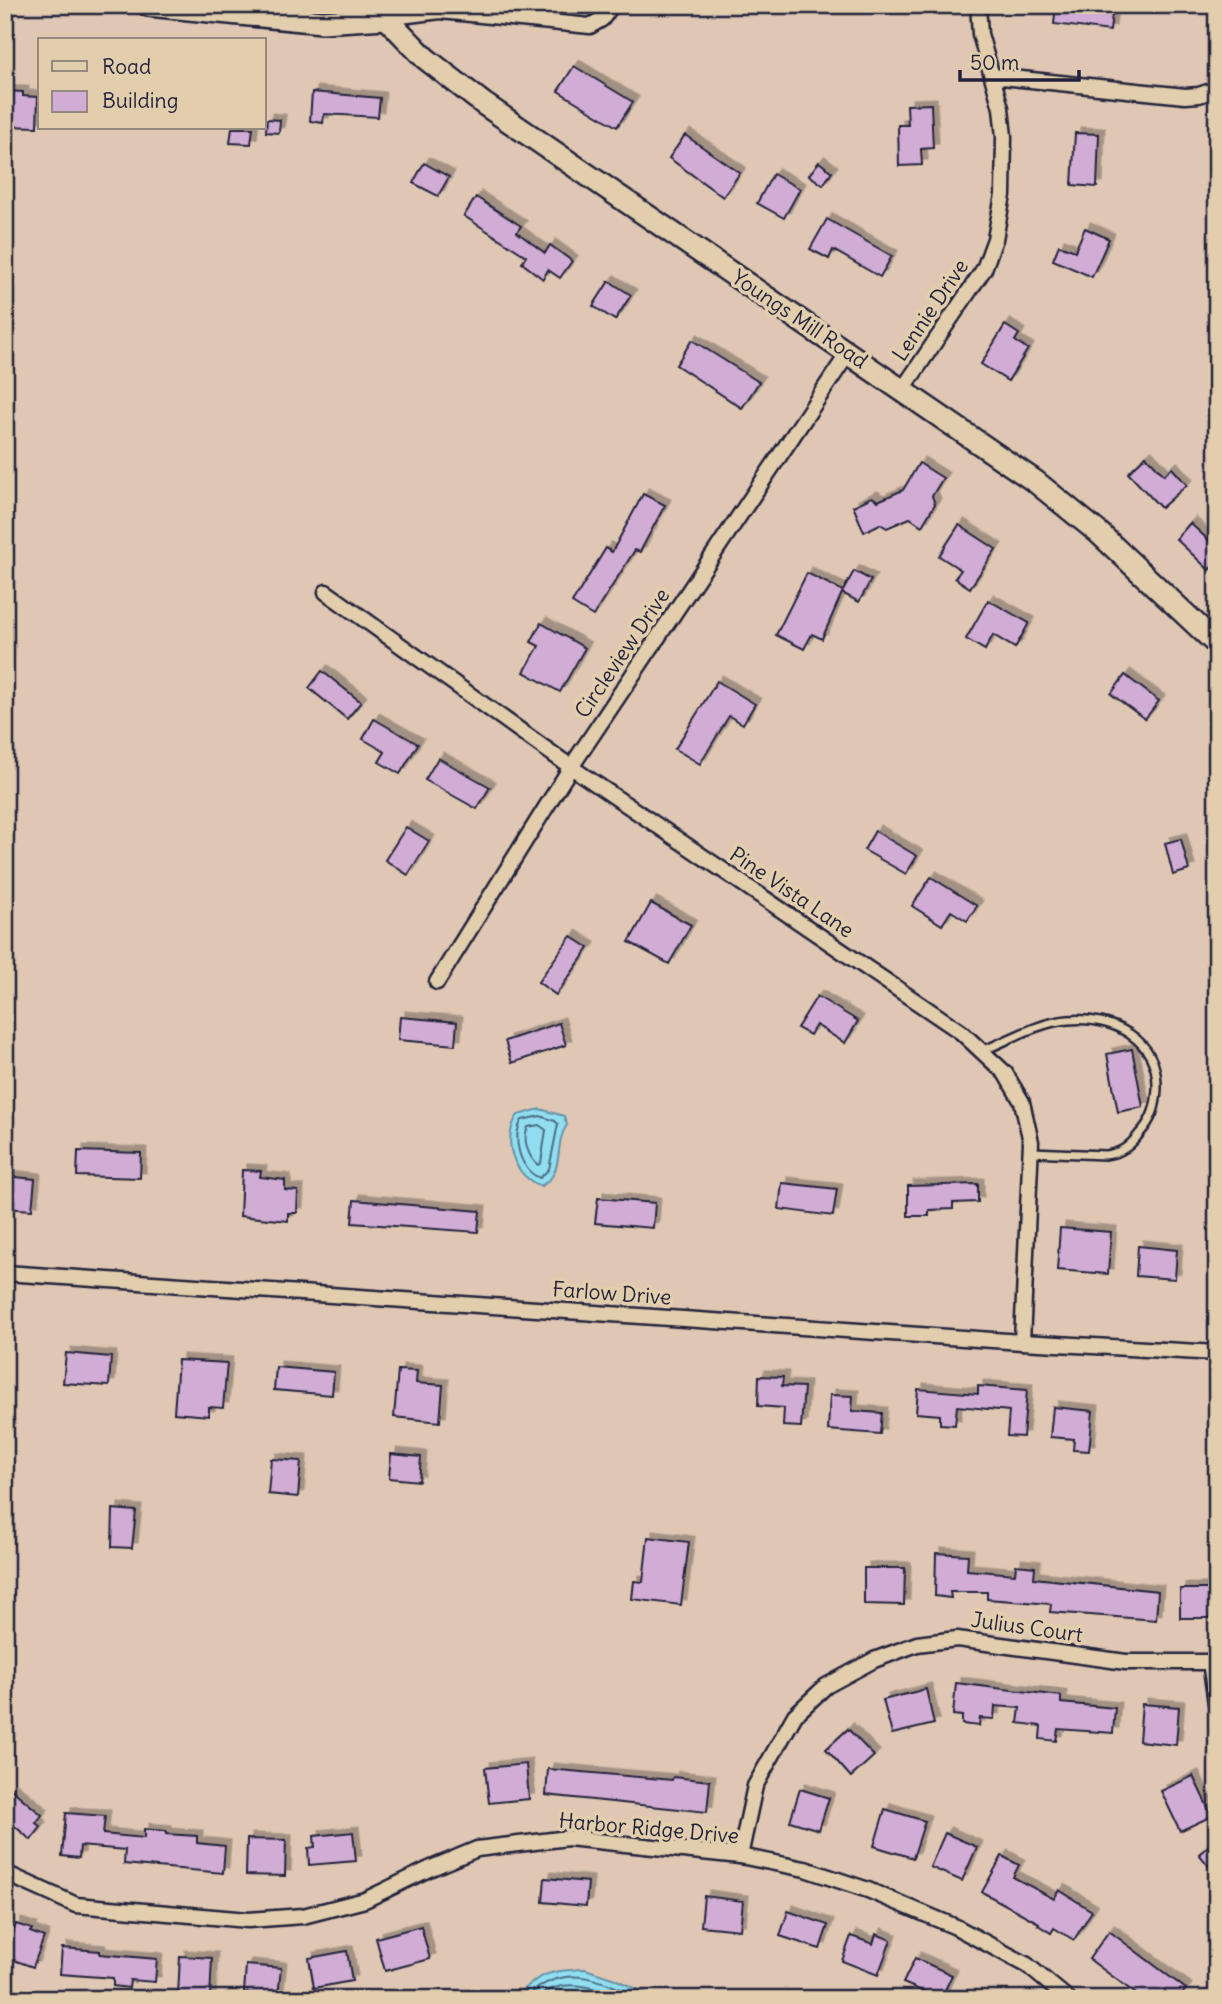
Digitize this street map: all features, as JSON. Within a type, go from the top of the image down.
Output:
[{"type":"street","points":[[148,5],[322,22],[380,11],[440,11],[590,26],[602,19],[612,5]]},
{"type":"street","name":"Lennie Drive","points":[[903,389],[984,269],[995,239],[1003,195],[1004,137],[1001,108],[980,34],[978,5]]},
{"type":"street","name":"Youngs Mill Road","points":[[380,11],[425,58],[484,104],[1036,482],[1099,533],[1217,644]]},
{"type":"street","points":[[992,76],[1185,96],[1217,89]]},
{"type":"street","name":"Circleview Drive","points":[[437,982],[571,767],[849,352]]},
{"type":"street","name":"Pine Vista Lane","points":[[326,592],[571,767],[961,1032],[1005,1073],[1022,1102],[1031,1142],[1022,1342]]},
{"type":"street","name":"Farlow Drive","points":[[5,1273],[1217,1353]]},
{"type":"street","name":"Julius Court","points":[[740,1856],[755,1786],[795,1714],[826,1686],[874,1660],[917,1644],[957,1639],[1126,1661],[1213,1662]]},
{"type":"street","points":[[1213,1662],[1217,1710]]},
{"type":"street","name":"Harbor Ridge Drive","points":[[5,1873],[76,1905],[248,1920],[303,1916],[365,1900],[477,1849],[568,1838],[740,1856],[805,1869],[867,1890],[957,1927],[1027,1965],[1068,1999]]},
{"type":"lane","points":[[982,1052],[1031,1030],[1066,1020],[1092,1020],[1115,1026],[1133,1035],[1148,1051],[1156,1068],[1156,1103],[1149,1122],[1126,1149],[1118,1154],[1105,1155],[1030,1152]]},
{"type":"water","points":[[540,1109],[564,1116],[567,1125],[554,1174],[541,1186],[523,1174],[510,1145],[510,1135],[518,1115]]},
{"type":"water","points":[[585,1969],[615,1979],[657,1999],[515,1999],[538,1978],[563,1970]]},
{"type":"building","points":[[1056,5],[1113,5],[1110,31],[1054,24]]},
{"type":"building","points":[[574,66],[633,102],[617,127],[558,91]]},
{"type":"building","points":[[5,91],[23,92],[23,96],[38,97],[37,127],[5,126]]},
{"type":"building","points":[[312,92],[380,98],[378,117],[324,114],[323,123],[310,121]]},
{"type":"building","points":[[931,104],[933,148],[921,149],[922,165],[899,166],[898,125],[908,125],[907,105]]},
{"type":"building","points":[[267,119],[280,120],[279,133],[266,132]]},
{"type":"building","points":[[232,130],[253,130],[251,144],[230,143]]},
{"type":"building","points":[[1075,133],[1099,134],[1097,187],[1072,185]]},
{"type":"building","points":[[685,135],[740,173],[723,197],[669,158]]},
{"type":"building","points":[[819,162],[832,172],[823,185],[809,175]]},
{"type":"building","points":[[424,163],[449,177],[438,196],[413,183]]},
{"type":"building","points":[[773,174],[800,189],[784,218],[757,203]]},
{"type":"building","points":[[476,197],[521,226],[517,232],[545,253],[550,245],[572,261],[560,278],[548,270],[543,279],[522,263],[526,256],[464,216]]},
{"type":"building","points":[[827,219],[892,256],[880,277],[833,250],[829,259],[810,249]]},
{"type":"building","points":[[1085,228],[1109,239],[1092,277],[1053,260],[1059,245],[1075,251]]},
{"type":"building","points":[[609,281],[631,295],[615,320],[593,306]]},
{"type":"building","points":[[1005,325],[1019,334],[1015,341],[1028,349],[1008,381],[981,364]]},
{"type":"building","points":[[692,340],[759,382],[742,408],[676,365]]},
{"type":"building","points":[[1146,456],[1164,475],[1172,468],[1187,485],[1161,508],[1128,473]]},
{"type":"building","points":[[919,463],[943,478],[932,496],[935,504],[922,526],[910,518],[887,528],[880,524],[864,532],[853,506],[872,497],[878,501],[903,490]]},
{"type":"building","points":[[643,494],[665,505],[640,552],[635,550],[593,616],[572,603],[606,548],[612,552]]},
{"type":"building","points":[[1190,523],[1217,548],[1217,561],[1209,570],[1176,539]]},
{"type":"building","points":[[959,525],[996,549],[970,588],[955,578],[961,570],[939,556]]},
{"type":"building","points":[[854,571],[871,580],[859,602],[842,593],[822,639],[812,634],[804,649],[776,635],[807,573],[843,591]]},
{"type":"building","points":[[988,600],[1029,623],[1015,648],[993,635],[985,650],[966,639]]},
{"type":"building","points":[[541,623],[585,648],[560,692],[524,672],[539,646],[531,642]]},
{"type":"building","points":[[322,671],[361,702],[347,719],[309,688]]},
{"type":"building","points":[[1125,675],[1159,701],[1145,719],[1111,694]]},
{"type":"building","points":[[717,681],[755,704],[743,724],[729,716],[700,764],[675,749]]},
{"type":"building","points":[[374,719],[418,744],[400,774],[379,762],[385,752],[363,739]]},
{"type":"building","points":[[438,758],[490,787],[477,809],[425,780]]},
{"type":"building","points":[[406,827],[429,841],[408,875],[385,860]]},
{"type":"building","points":[[875,831],[917,856],[906,874],[864,850]]},
{"type":"building","points":[[1181,839],[1189,870],[1173,875],[1165,843]]},
{"type":"building","points":[[931,877],[977,906],[967,921],[951,911],[942,925],[912,906]]},
{"type":"building","points":[[651,903],[691,925],[669,964],[629,942]]},
{"type":"building","points":[[571,936],[589,948],[556,995],[538,982]]},
{"type":"building","points":[[817,996],[858,1021],[845,1043],[816,1025],[810,1035],[797,1028]]},
{"type":"building","points":[[400,1017],[457,1022],[455,1045],[398,1040]]},
{"type":"building","points":[[559,1023],[566,1045],[512,1063],[505,1041]]},
{"type":"building","points":[[1132,1049],[1143,1107],[1118,1112],[1107,1054]]},
{"type":"building","points":[[78,1151],[141,1153],[140,1178],[77,1176]]},
{"type":"building","points":[[242,1170],[261,1171],[260,1177],[285,1180],[285,1190],[298,1191],[297,1213],[288,1213],[288,1221],[240,1216]]},
{"type":"building","points":[[5,1176],[35,1179],[32,1210],[5,1208]]},
{"type":"building","points":[[782,1183],[837,1189],[833,1216],[779,1209]]},
{"type":"building","points":[[978,1184],[978,1202],[953,1203],[953,1209],[929,1210],[929,1216],[908,1216],[908,1186]]},
{"type":"building","points":[[598,1198],[655,1203],[653,1228],[595,1223]]},
{"type":"building","points":[[354,1200],[480,1211],[478,1232],[352,1223]]},
{"type":"building","points":[[1060,1228],[1111,1232],[1108,1274],[1057,1270]]},
{"type":"building","points":[[1138,1246],[1177,1250],[1175,1279],[1136,1276]]},
{"type":"building","points":[[66,1353],[111,1357],[109,1386],[63,1383]]},
{"type":"building","points":[[178,1360],[227,1363],[223,1408],[209,1407],[209,1416],[174,1413]]},
{"type":"building","points":[[276,1367],[334,1372],[332,1395],[274,1390]]},
{"type":"building","points":[[398,1370],[417,1371],[416,1383],[443,1385],[440,1422],[394,1417]]},
{"type":"building","points":[[759,1376],[783,1377],[782,1386],[804,1387],[801,1427],[783,1426],[784,1408],[758,1406]]},
{"type":"building","points":[[978,1386],[1027,1390],[1023,1437],[1007,1436],[1009,1411],[957,1406],[955,1425],[940,1424],[940,1415],[916,1413],[918,1389],[978,1394]]},
{"type":"building","points":[[830,1395],[853,1396],[852,1411],[882,1413],[880,1434],[828,1430]]},
{"type":"building","points":[[1053,1407],[1093,1411],[1089,1451],[1073,1450],[1074,1439],[1050,1437]]},
{"type":"building","points":[[391,1454],[421,1457],[419,1481],[389,1478]]},
{"type":"building","points":[[271,1459],[301,1461],[298,1497],[268,1494]]},
{"type":"building","points":[[113,1509],[136,1511],[132,1548],[112,1547]]},
{"type":"building","points":[[648,1537],[689,1542],[681,1605],[632,1599],[634,1581],[643,1582]]},
{"type":"building","points":[[936,1553],[968,1555],[967,1570],[1015,1574],[1016,1565],[1035,1567],[1034,1578],[1158,1591],[1156,1620],[1050,1612],[1051,1604],[987,1599],[987,1592],[950,1592],[951,1598],[935,1596]]},
{"type":"building","points":[[864,1568],[905,1568],[904,1605],[864,1604]]},
{"type":"building","points":[[1180,1589],[1214,1589],[1214,1618],[1180,1618]]},
{"type":"building","points":[[956,1683],[1061,1696],[1061,1703],[1115,1708],[1113,1733],[1058,1729],[1056,1741],[1040,1739],[1041,1726],[1018,1723],[1020,1708],[995,1706],[994,1719],[980,1718],[979,1726],[962,1724],[962,1716],[953,1715]]},
{"type":"building","points":[[926,1689],[934,1724],[892,1734],[883,1700]]},
{"type":"building","points":[[1142,1704],[1179,1707],[1176,1745],[1139,1741]]},
{"type":"building","points":[[848,1729],[874,1756],[851,1777],[826,1749]]},
{"type":"building","points":[[526,1764],[529,1799],[489,1803],[485,1768]]},
{"type":"building","points":[[548,1769],[710,1781],[707,1812],[546,1795]]},
{"type":"building","points":[[1193,1776],[1212,1816],[1180,1831],[1161,1791]]},
{"type":"building","points":[[11,1789],[42,1815],[36,1823],[41,1827],[31,1840],[5,1818],[5,1795]]},
{"type":"building","points":[[800,1789],[829,1798],[819,1830],[790,1821]]},
{"type":"building","points":[[885,1809],[925,1821],[913,1858],[874,1846]]},
{"type":"building","points":[[66,1813],[105,1816],[103,1834],[144,1838],[144,1829],[166,1831],[166,1834],[197,1836],[197,1843],[225,1846],[223,1873],[124,1864],[125,1850],[80,1846],[79,1858],[62,1856]]},
{"type":"building","points":[[353,1832],[356,1861],[309,1865],[308,1848],[315,1847],[314,1836]]},
{"type":"building","points":[[945,1833],[977,1847],[962,1881],[930,1867]]},
{"type":"building","points":[[247,1839],[286,1840],[285,1876],[246,1875]]},
{"type":"building","points":[[1217,1839],[1217,1876],[1199,1854]]},
{"type":"building","points":[[1002,1856],[1019,1865],[1013,1877],[1054,1899],[1059,1890],[1092,1911],[1074,1940],[1054,1928],[1051,1933],[1038,1925],[1039,1923],[982,1892]]},
{"type":"building","points":[[545,1878],[588,1882],[586,1906],[543,1902]]},
{"type":"building","points":[[704,1896],[743,1901],[740,1930],[701,1926]]},
{"type":"building","points":[[788,1911],[828,1925],[820,1949],[780,1936]]},
{"type":"building","points":[[16,1924],[32,1929],[30,1932],[44,1937],[33,1967],[5,1957]]},
{"type":"building","points":[[421,1926],[430,1959],[385,1971],[376,1938]]},
{"type":"building","points":[[1109,1931],[1186,1989],[1178,1999],[1143,1999],[1089,1959]]},
{"type":"building","points":[[876,1934],[891,1940],[878,1975],[842,1961],[851,1936],[873,1944]]},
{"type":"building","points":[[62,1948],[157,1959],[155,1982],[130,1980],[129,1988],[113,1986],[113,1978],[60,1974]]},
{"type":"building","points":[[347,1951],[352,1981],[314,1988],[309,1958]]},
{"type":"building","points":[[180,1956],[212,1958],[210,1998],[178,1995]]},
{"type":"building","points":[[915,1958],[952,1975],[941,1999],[903,1983]]},
{"type":"building","points":[[246,1965],[281,1968],[278,1996],[244,1993]]}]
